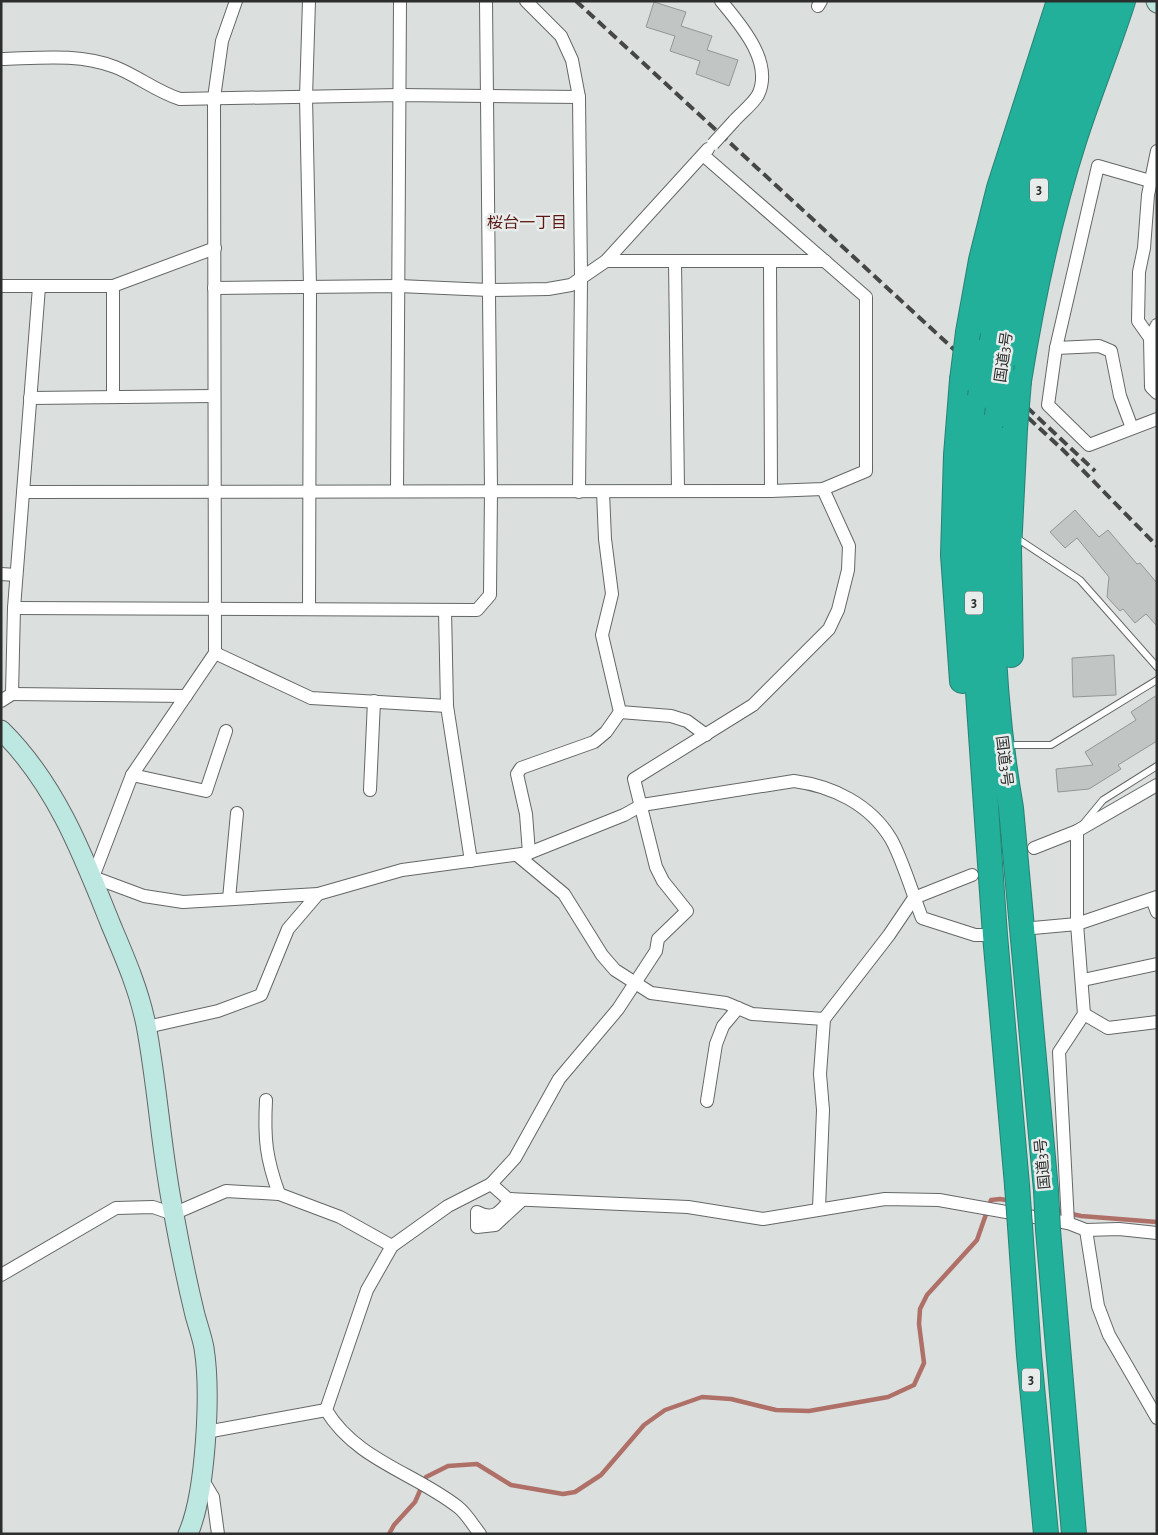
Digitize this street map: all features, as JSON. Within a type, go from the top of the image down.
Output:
[{"type":"highway","points":[[1011,808],[1016,768],[1006,423],[1019,381],[1032,302],[1050,224],[1074,141],[1124,1]]},
{"type":"highway","points":[[986,809],[971,772],[953,555],[956,454],[962,380],[968,332],[981,260],[999,188],[1084,8]]},
{"type":"highway","name":"国道3号","points":[[1046,1534],[994,935],[978,692],[972,564],[973,495],[980,397],[1012,298],[1034,206],[1056,138],[1084,8]]},
{"type":"highway","name":"国道3号","points":[[994,357],[1006,423],[992,494],[991,566],[997,692],[1003,763],[1011,808],[1046,1190],[1058,1226],[1074,1534]]},
{"type":"street","points":[[93,877],[132,775],[215,653],[214,98],[222,41],[236,1]]},
{"type":"street","points":[[309,1],[306,97],[310,287],[309,609]]},
{"type":"street","points":[[397,491],[400,1]]},
{"type":"street","points":[[14,608],[477,610],[490,596],[491,490],[486,1]]},
{"type":"street","points":[[526,1],[561,36],[572,60],[579,97],[581,277],[579,492]]},
{"type":"street","points":[[214,288],[398,286],[488,290],[548,289],[571,285],[606,261],[758,95],[761,80],[759,58],[750,37],[721,1]]},
{"type":"street","points":[[1,58],[64,57],[96,60],[152,85],[164,94],[180,99],[400,95],[579,97]]},
{"type":"street","points":[[1150,338],[1138,322],[1139,272],[1144,248],[1150,181],[1157,151]]},
{"type":"street","points":[[23,492],[771,491],[823,489],[866,471],[866,298],[703,155]]},
{"type":"street","points":[[1150,181],[1098,166],[1056,348],[1048,405],[1089,445],[1157,420]]},
{"type":"street","points":[[1,286],[113,286],[215,248]]},
{"type":"street","points":[[606,261],[826,261]]},
{"type":"street","points":[[675,261],[678,490]]},
{"type":"street","points":[[770,262],[771,491]]},
{"type":"street","points":[[113,286],[113,397]]},
{"type":"street","points":[[39,287],[7,698],[186,696]]},
{"type":"street","points":[[1157,325],[1150,338],[1151,387],[1157,393]]},
{"type":"street","points":[[1056,348],[1099,346],[1111,351],[1120,396],[1132,428]]},
{"type":"street","points":[[30,398],[214,396]]},
{"type":"street","points":[[326,1410],[367,1290],[392,1246],[448,1206],[491,1184],[515,1158],[559,1079],[618,1009],[656,951],[658,939],[687,911],[662,881],[656,867],[634,779],[706,736],[753,705],[829,629],[838,610],[848,570],[849,546],[823,489]]},
{"type":"street","points":[[603,492],[605,539],[612,594],[602,635],[620,712],[606,732],[594,742],[521,768],[517,774],[526,814],[523,854],[564,894],[602,955],[615,970],[651,993],[701,998],[738,1008],[752,1014],[824,1019]]},
{"type":"street","points":[[1,574],[16,576]]},
{"type":"street","points":[[446,610],[447,706],[470,861]]},
{"type":"street","points":[[215,653],[311,698],[447,706]]},
{"type":"street","points":[[370,790],[374,701]]},
{"type":"street","points":[[620,712],[671,716],[687,721],[706,736]]},
{"type":"street","points":[[1,730],[21,749],[44,779],[93,877],[139,994],[146,1027],[173,1214],[204,1348],[206,1432],[193,1524],[188,1534]]},
{"type":"street","points":[[132,775],[206,791],[226,732]]},
{"type":"street","points":[[93,877],[144,896],[183,902],[318,894],[402,870],[523,854],[624,815],[642,805],[794,781],[817,784],[857,803],[874,818],[891,839],[922,918],[975,935],[994,935]]},
{"type":"street","points":[[1034,848],[1077,831],[1157,785]]},
{"type":"street","points":[[229,899],[237,813]]},
{"type":"street","points":[[1058,1226],[1059,1052],[1084,1014],[1083,980],[1077,924],[1077,831]]},
{"type":"street","points":[[820,1208],[823,1110],[820,1074],[824,1019],[889,935],[914,898],[972,875]]},
{"type":"street","points":[[146,1027],[218,1011],[261,995],[288,929],[318,894]]},
{"type":"street","points":[[1022,929],[1077,924],[1154,898],[1157,912]]},
{"type":"street","points":[[1083,980],[1157,964]]},
{"type":"street","points":[[707,1101],[716,1044],[723,1026],[738,1008]]},
{"type":"street","points":[[1084,1014],[1108,1028],[1157,1022]]},
{"type":"street","points":[[266,1100],[265,1146],[268,1163],[279,1194]]},
{"type":"street","points":[[491,1184],[508,1199],[688,1207],[763,1219],[820,1208],[885,1199],[939,1200],[1058,1226],[1086,1230],[1119,1229],[1157,1234]]},
{"type":"street","points":[[1,1275],[116,1208],[153,1208],[173,1214],[226,1191],[279,1194],[340,1217],[392,1246]]},
{"type":"street","points":[[1086,1230],[1091,1275],[1100,1313],[1109,1335],[1157,1418]]},
{"type":"street","points":[[206,1432],[326,1410]]},
{"type":"street","points":[[326,1410],[336,1426],[364,1450],[459,1507],[480,1534]]},
{"type":"street","points":[[201,1477],[212,1497],[218,1534]]},
{"type":"lane","points":[[1010,534],[1080,580],[1157,666]]},
{"type":"lane","points":[[1015,745],[1051,745],[1157,680]]},
{"type":"lane","points":[[1077,831],[1103,800],[1157,766]]},
{"type":"building","points":[[654,2],[686,12],[681,26],[712,36],[707,50],[738,60],[729,86],[696,74],[700,61],[670,51],[675,36],[646,27]]},
{"type":"building","points":[[1075,510],[1099,537],[1108,530],[1137,564],[1140,563],[1157,583],[1157,626],[1146,614],[1135,623],[1123,609],[1120,611],[1107,597],[1109,577],[1077,538],[1065,548],[1050,532]]},
{"type":"building","points":[[1114,655],[1116,695],[1073,697],[1072,658]]},
{"type":"building","points":[[1157,695],[1157,741],[1118,765],[1121,769],[1089,789],[1058,792],[1056,769],[1093,765],[1085,752],[1136,720],[1131,712]]},
{"type":"waterway","points":[[389,1534],[394,1525],[415,1502],[426,1477],[448,1466],[477,1464],[511,1485],[563,1494],[575,1492],[601,1475],[644,1425],[665,1410],[702,1397],[731,1399],[776,1410],[809,1411],[888,1397],[914,1385],[924,1363],[919,1324],[920,1309],[927,1295],[977,1240],[991,1200],[1012,1201]]},
{"type":"waterway","points":[[1054,1210],[1081,1216],[1157,1222]]},
{"type":"railway","points":[[576,1],[1062,449],[1157,546]]},
{"type":"railway","points":[[1016,397],[1095,471]]},
{"type":"district","name":"桜台一丁目","points":[[527,223]]}]
